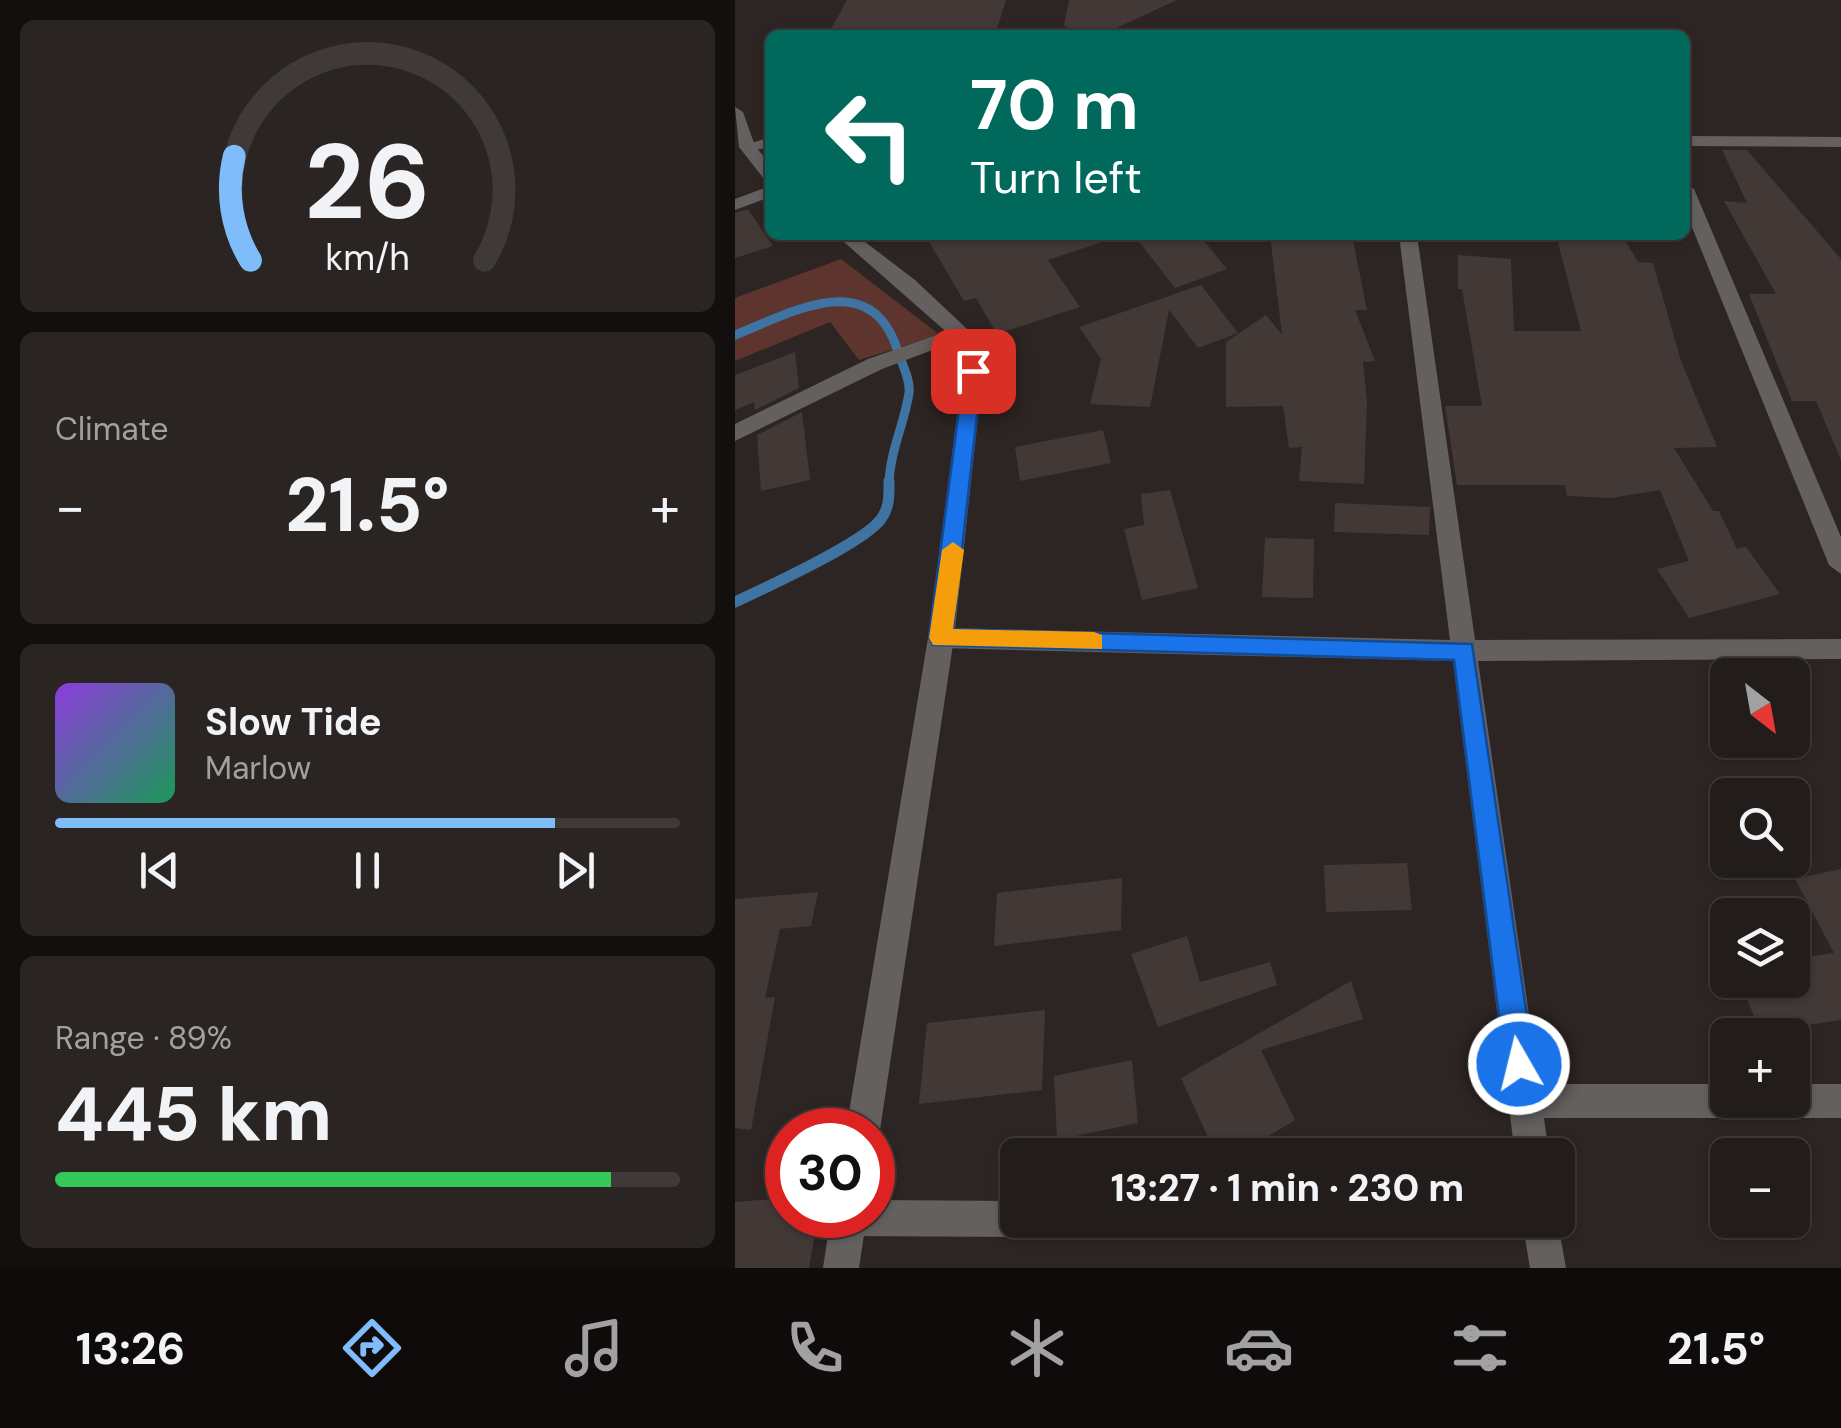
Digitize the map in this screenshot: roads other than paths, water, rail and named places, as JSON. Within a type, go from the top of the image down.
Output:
[{"type":"street","points":[[735,112],[747,147],[765,169]]},
{"type":"street","points":[[1690,141],[1841,142]]},
{"type":"street","points":[[747,147],[765,143]]},
{"type":"street","points":[[735,205],[765,193]]},
{"type":"street","points":[[1690,200],[1841,565]]},
{"type":"street","points":[[851,240],[908,284],[960,333],[973,371],[941,638],[866,1108]]},
{"type":"street","points":[[1409,240],[1530,1138]]},
{"type":"street","points":[[735,432],[879,362],[960,333]]},
{"type":"street","points":[[941,638],[1464,651],[1841,649]]},
{"type":"street","points":[[1525,1102],[1841,1101]]},
{"type":"street","points":[[895,1218],[1000,1219]]},
{"type":"street","points":[[841,1268],[846,1238]]},
{"type":"street","points":[[1543,1238],[1547,1268]]},
{"type":"waterway","points":[[735,335],[780,316],[827,303],[849,302],[868,309],[885,324],[909,388],[889,483]]},
{"type":"waterway","points":[[735,602],[813,564],[871,529],[886,510],[889,481]]}]
